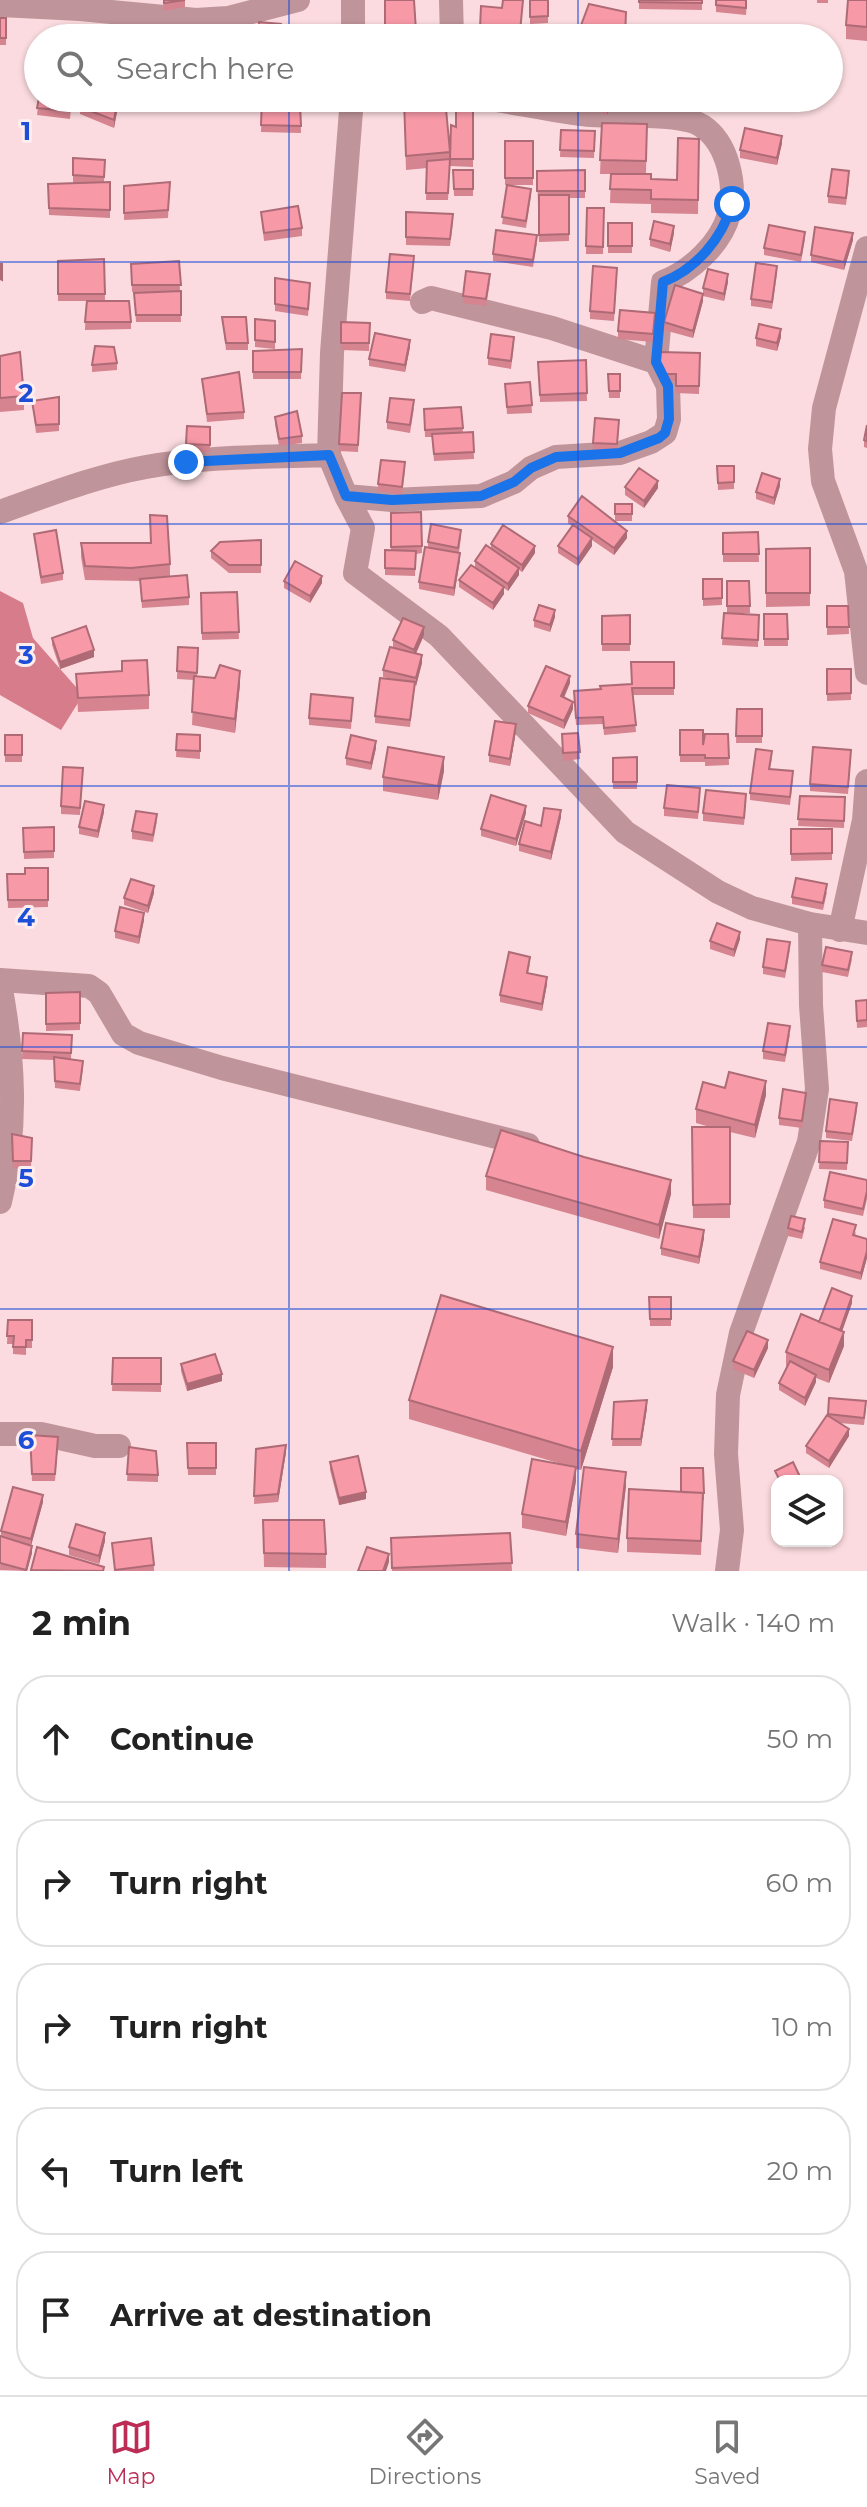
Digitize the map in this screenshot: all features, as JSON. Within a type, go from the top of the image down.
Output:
[{"type":"street","points":[[0,5],[196,20],[228,18],[298,0]]},
{"type":"street","points":[[353,0],[353,24]]},
{"type":"street","points":[[451,0],[452,24]]},
{"type":"street","points":[[351,112],[332,353],[329,455],[363,528],[355,573],[439,636],[625,832],[718,892],[752,908],[810,924],[867,933]]},
{"type":"street","points":[[346,496],[392,500],[481,496],[514,482],[531,468],[556,457],[620,453],[651,442],[665,433],[669,419],[668,386],[656,362],[663,282],[680,275],[716,240],[727,220],[733,187],[717,141],[702,125],[681,119],[570,112]]},
{"type":"street","points":[[867,248],[824,408],[820,449],[823,481],[856,571],[867,663]]},
{"type":"street","points":[[422,302],[431,298],[552,328],[656,362]]},
{"type":"street","points":[[0,512],[68,488],[146,467],[231,458],[329,455]]},
{"type":"street","points":[[840,930],[864,820],[867,781]]},
{"type":"street","points":[[727,1571],[732,1530],[726,1454],[728,1395],[741,1333],[809,1142],[817,1089],[811,1005],[810,924]]},
{"type":"street","points":[[0,1202],[13,1127],[14,1099],[5,1055],[0,982],[89,986],[99,993],[123,1034],[139,1043],[222,1068],[550,1152]]},
{"type":"street","points":[[0,1434],[41,1434],[95,1446],[119,1446]]},
{"type":"shaded area","points":[[0,591],[23,603],[33,638],[83,695],[61,730],[0,695]]},
{"type":"building","points":[[385,0],[414,0],[416,24],[385,24]]},
{"type":"building","points":[[503,0],[523,0],[521,24],[480,24],[481,6],[502,8]]},
{"type":"building","points":[[530,0],[548,0],[548,16],[530,17]]},
{"type":"building","points":[[702,0],[702,3],[639,2]]},
{"type":"building","points":[[716,0],[746,0],[746,8],[716,5]]},
{"type":"building","points":[[848,0],[867,0],[867,27],[846,25]]},
{"type":"building","points":[[589,4],[626,12],[626,24],[582,24]]},
{"type":"building","points":[[0,18],[6,18],[6,38],[0,38]]},
{"type":"building","points":[[93,112],[115,112],[114,120]]},
{"type":"building","points":[[261,112],[300,112],[301,126],[261,125]]},
{"type":"building","points":[[404,112],[446,112],[450,152],[406,156]]},
{"type":"building","points":[[456,112],[473,112],[473,159],[450,159],[451,125],[456,127]]},
{"type":"building","points":[[602,123],[647,124],[646,161],[600,160]]},
{"type":"building","points":[[745,128],[782,136],[777,158],[740,150]]},
{"type":"building","points":[[561,130],[595,131],[594,151],[560,150]]},
{"type":"building","points":[[678,138],[699,139],[698,200],[651,199],[651,190],[610,189],[611,174],[651,174],[651,179],[677,180]]},
{"type":"building","points":[[505,141],[533,141],[533,178],[505,178]]},
{"type":"building","points":[[73,158],[105,160],[104,177],[73,175]]},
{"type":"building","points":[[450,159],[448,193],[426,193],[427,161]]},
{"type":"building","points":[[832,169],[849,171],[846,198],[828,196]]},
{"type":"building","points":[[453,170],[473,170],[473,189],[454,189]]},
{"type":"building","points":[[585,170],[585,191],[537,191],[537,171]]},
{"type":"building","points":[[110,182],[110,210],[49,208],[48,184]]},
{"type":"building","points":[[170,182],[168,210],[124,213],[124,186]]},
{"type":"building","points":[[507,185],[531,189],[526,221],[502,217]]},
{"type":"building","points":[[539,195],[569,195],[569,234],[539,235]]},
{"type":"building","points":[[298,206],[302,228],[264,233],[261,212]]},
{"type":"building","points":[[587,208],[604,208],[603,247],[586,246]]},
{"type":"building","points":[[406,212],[453,214],[450,239],[406,237]]},
{"type":"building","points":[[654,221],[674,226],[670,244],[650,239]]},
{"type":"building","points":[[608,223],[632,223],[632,246],[608,246]]},
{"type":"building","points":[[769,225],[805,232],[801,255],[764,248]]},
{"type":"building","points":[[815,227],[853,233],[844,262],[811,255]]},
{"type":"building","points":[[496,230],[537,235],[533,260],[493,254]]},
{"type":"building","points":[[390,254],[414,256],[410,294],[386,292]]},
{"type":"building","points":[[104,259],[105,294],[58,294],[58,261]]},
{"type":"building","points":[[179,261],[181,285],[132,285],[131,264]]},
{"type":"building","points":[[756,263],[777,266],[772,302],[751,299]]},
{"type":"building","points":[[593,266],[617,268],[614,313],[590,311]]},
{"type":"building","points":[[708,269],[728,274],[724,294],[703,288]]},
{"type":"building","points":[[466,271],[490,274],[486,299],[463,296]]},
{"type":"building","points":[[275,278],[310,283],[308,309],[275,304]]},
{"type":"building","points":[[675,285],[703,294],[693,331],[664,322]]},
{"type":"building","points":[[181,291],[181,315],[136,315],[134,293]]},
{"type":"building","points":[[87,301],[129,301],[131,322],[85,322]]},
{"type":"building","points":[[620,310],[655,313],[653,334],[618,331]]},
{"type":"building","points":[[222,317],[246,317],[248,343],[226,343]]},
{"type":"building","points":[[255,319],[275,321],[275,342],[255,340]]},
{"type":"building","points":[[341,322],[370,323],[369,343],[341,343]]},
{"type":"building","points":[[759,324],[781,329],[777,343],[756,338]]},
{"type":"building","points":[[375,333],[410,340],[405,365],[369,359]]},
{"type":"building","points":[[491,334],[514,337],[511,361],[488,358]]},
{"type":"building","points":[[95,346],[114,347],[117,363],[92,365]]},
{"type":"building","points":[[302,349],[301,372],[253,372],[253,351]]},
{"type":"building","points":[[20,352],[24,396],[0,398],[0,356]]},
{"type":"building","points":[[660,352],[700,353],[699,386],[676,386],[676,374],[659,374]]},
{"type":"building","points":[[586,360],[587,393],[540,395],[538,362]]},
{"type":"building","points":[[239,372],[244,412],[207,414],[202,379]]},
{"type":"building","points":[[608,374],[620,374],[620,391],[609,391]]},
{"type":"building","points":[[530,382],[532,405],[507,407],[505,384]]},
{"type":"building","points":[[342,393],[361,393],[358,445],[339,444]]},
{"type":"building","points":[[59,397],[59,424],[36,425],[32,401]]},
{"type":"building","points":[[390,398],[414,400],[410,425],[387,422]]},
{"type":"building","points":[[461,407],[463,428],[425,430],[424,409]]},
{"type":"building","points":[[297,411],[302,436],[279,439],[275,417]]},
{"type":"building","points":[[595,418],[619,420],[617,444],[593,443]]},
{"type":"building","points":[[187,426],[210,427],[210,445],[186,444]]},
{"type":"building","points":[[473,432],[474,452],[434,454],[432,434]]},
{"type":"building","points":[[381,460],[405,462],[402,487],[378,484]]},
{"type":"building","points":[[717,466],[734,466],[734,482],[718,483]]},
{"type":"building","points":[[639,468],[658,481],[644,501],[625,487]]},
{"type":"building","points":[[762,473],[780,479],[774,498],[756,492]]},
{"type":"building","points":[[582,496],[627,531],[614,548],[568,516]]},
{"type":"building","points":[[615,504],[632,504],[632,514],[615,514]]},
{"type":"building","points":[[421,512],[422,546],[391,547],[391,513]]},
{"type":"building","points":[[150,515],[167,516],[170,564],[131,568],[85,566],[81,543],[151,543]]},
{"type":"building","points":[[431,524],[461,530],[458,548],[428,542]]},
{"type":"building","points":[[503,525],[535,546],[522,565],[491,544]]},
{"type":"building","points":[[573,525],[592,538],[578,559],[558,546]]},
{"type":"building","points":[[56,530],[63,573],[41,577],[34,534]]},
{"type":"building","points":[[758,532],[759,554],[723,554],[723,533]]},
{"type":"building","points":[[261,540],[261,565],[229,565],[211,551],[220,542]]},
{"type":"building","points":[[486,545],[519,568],[508,584],[475,561]]},
{"type":"building","points":[[425,547],[460,553],[454,588],[419,582]]},
{"type":"building","points":[[810,548],[810,593],[766,593],[766,549]]},
{"type":"building","points":[[385,550],[416,551],[415,569],[385,568]]},
{"type":"building","points":[[295,561],[322,576],[310,596],[284,581]]},
{"type":"building","points":[[471,565],[504,587],[493,603],[459,580]]},
{"type":"building","points":[[187,575],[189,597],[142,601],[140,579]]},
{"type":"building","points":[[703,579],[722,579],[722,598],[703,599]]},
{"type":"building","points":[[727,581],[749,581],[750,606],[727,606]]},
{"type":"building","points":[[237,592],[239,632],[202,633],[201,593]]},
{"type":"building","points":[[539,605],[555,610],[550,625],[534,620]]},
{"type":"building","points":[[827,606],[848,606],[849,627],[827,627]]},
{"type":"building","points":[[724,613],[759,615],[758,640],[722,638]]},
{"type":"building","points":[[764,614],[787,614],[788,639],[764,639]]},
{"type":"building","points":[[630,615],[630,644],[602,644],[602,616]]},
{"type":"building","points":[[403,618],[424,627],[414,650],[393,640]]},
{"type":"building","points":[[86,626],[94,650],[60,662],[52,638]]},
{"type":"building","points":[[178,647],[198,648],[197,673],[177,671]]},
{"type":"building","points":[[390,647],[422,655],[416,678],[383,670]]},
{"type":"building","points":[[147,660],[149,695],[78,698],[76,674],[122,671],[122,661]]},
{"type":"building","points":[[631,662],[674,662],[674,688],[632,688],[636,725],[604,728],[603,717],[576,718],[574,691],[632,684]]},
{"type":"building","points":[[220,665],[240,671],[235,719],[192,712],[194,676],[215,678]]},
{"type":"building","points":[[546,666],[570,676],[561,696],[573,702],[564,721],[528,706]]},
{"type":"building","points":[[827,669],[851,669],[851,693],[827,694]]},
{"type":"building","points":[[380,678],[415,682],[410,720],[375,716]]},
{"type":"building","points":[[311,694],[353,698],[351,721],[309,718]]},
{"type":"building","points":[[737,709],[762,709],[762,736],[736,736]]},
{"type":"building","points":[[495,721],[516,724],[510,759],[489,755]]},
{"type":"building","points":[[680,730],[703,730],[703,745],[705,734],[728,734],[729,758],[680,755]]},
{"type":"building","points":[[578,733],[580,752],[563,753],[562,734]]},
{"type":"building","points":[[177,734],[200,735],[200,751],[176,750]]},
{"type":"building","points":[[5,735],[22,735],[22,755],[5,755]]},
{"type":"building","points":[[351,735],[376,741],[371,763],[346,758]]},
{"type":"building","points":[[388,747],[444,757],[438,786],[383,777]]},
{"type":"building","points":[[813,747],[851,750],[848,787],[810,784]]},
{"type":"building","points":[[756,749],[772,751],[769,769],[793,771],[790,797],[750,793]]},
{"type":"building","points":[[637,757],[637,782],[613,782],[613,758]]},
{"type":"building","points":[[63,767],[83,768],[80,808],[61,806]]},
{"type":"building","points":[[667,785],[700,788],[698,812],[664,808]]},
{"type":"building","points":[[706,790],[746,794],[744,818],[703,813]]},
{"type":"building","points":[[491,795],[526,806],[516,839],[481,829]]},
{"type":"building","points":[[800,796],[845,797],[844,821],[798,819]]},
{"type":"building","points":[[85,801],[104,805],[98,831],[79,827]]},
{"type":"building","points":[[544,808],[561,810],[551,852],[519,844],[525,821],[541,826]]},
{"type":"building","points":[[136,811],[157,814],[153,835],[132,831]]},
{"type":"building","points":[[54,827],[54,851],[24,852],[23,828]]},
{"type":"building","points":[[791,829],[832,829],[832,853],[791,854]]},
{"type":"building","points":[[25,868],[48,868],[48,900],[8,900],[7,874],[25,874]]},
{"type":"building","points":[[796,878],[827,884],[823,903],[792,897]]},
{"type":"building","points":[[131,879],[154,886],[148,906],[124,898]]},
{"type":"building","points":[[120,907],[144,913],[139,937],[115,931]]},
{"type":"building","points":[[717,923],[740,932],[734,950],[710,941]]},
{"type":"building","points":[[767,939],[790,942],[785,971],[763,967]]},
{"type":"building","points":[[826,947],[852,952],[848,970],[822,965]]},
{"type":"building","points":[[509,952],[530,957],[527,973],[547,977],[542,1004],[500,995]]},
{"type":"building","points":[[80,992],[80,1023],[46,1024],[46,993]]},
{"type":"building","points":[[867,1000],[867,1020],[857,1021],[856,1001]]},
{"type":"building","points":[[768,1023],[790,1026],[785,1055],[763,1051]]},
{"type":"building","points":[[23,1033],[72,1035],[71,1053],[22,1051]]},
{"type":"building","points":[[54,1057],[83,1061],[80,1084],[55,1081]]},
{"type":"building","points":[[729,1072],[766,1081],[755,1125],[696,1109],[703,1082],[725,1088]]},
{"type":"building","points":[[783,1089],[806,1093],[802,1121],[779,1118]]},
{"type":"building","points":[[830,1099],[857,1103],[852,1134],[826,1131]]},
{"type":"building","points":[[692,1127],[730,1127],[730,1204],[693,1205]]},
{"type":"building","points":[[501,1130],[584,1157],[671,1180],[659,1225],[486,1176]]},
{"type":"building","points":[[12,1134],[32,1138],[31,1161],[13,1161]]},
{"type":"building","points":[[820,1141],[848,1142],[847,1163],[819,1162]]},
{"type":"building","points":[[830,1172],[867,1180],[863,1209],[824,1200]]},
{"type":"building","points":[[791,1216],[805,1219],[802,1232],[788,1228]]},
{"type":"building","points":[[833,1219],[856,1225],[853,1235],[867,1239],[861,1273],[820,1262]]},
{"type":"building","points":[[666,1223],[704,1230],[699,1257],[661,1248]]},
{"type":"building","points":[[832,1288],[852,1296],[840,1330],[819,1322]]},
{"type":"building","points":[[441,1295],[613,1347],[581,1451],[409,1400]]},
{"type":"building","points":[[649,1297],[671,1297],[671,1319],[650,1319]]},
{"type":"building","points":[[801,1314],[844,1332],[829,1370],[786,1352]]},
{"type":"building","points":[[8,1320],[32,1320],[32,1340],[26,1340],[26,1347],[13,1347],[14,1336],[7,1336]]},
{"type":"building","points":[[747,1331],[768,1340],[754,1370],[733,1361]]},
{"type":"building","points":[[215,1354],[222,1374],[187,1384],[181,1364]]},
{"type":"building","points":[[113,1358],[161,1358],[161,1384],[112,1384]]},
{"type":"building","points":[[790,1361],[816,1375],[805,1398],[779,1383]]},
{"type":"building","points":[[829,1398],[866,1401],[864,1418],[828,1414]]},
{"type":"building","points":[[647,1400],[641,1439],[612,1439],[614,1402]]},
{"type":"building","points":[[827,1415],[849,1429],[829,1461],[806,1446]]},
{"type":"building","points":[[30,1435],[58,1437],[55,1474],[32,1474]]},
{"type":"building","points":[[187,1443],[216,1443],[216,1468],[188,1468]]},
{"type":"building","points":[[286,1445],[278,1494],[254,1496],[256,1449]]},
{"type":"building","points":[[129,1447],[156,1451],[158,1475],[127,1474]]},
{"type":"building","points":[[358,1456],[366,1492],[339,1498],[330,1462]]},
{"type":"building","points":[[532,1459],[576,1467],[566,1522],[522,1514]]},
{"type":"building","points":[[793,1462],[799,1475],[777,1475],[775,1471]]},
{"type":"building","points":[[584,1467],[626,1472],[618,1539],[576,1534]]},
{"type":"building","points":[[681,1468],[703,1468],[704,1493],[681,1492]]},
{"type":"building","points":[[13,1487],[43,1495],[31,1539],[1,1531]]},
{"type":"building","points":[[629,1489],[703,1493],[701,1541],[627,1538]]},
{"type":"building","points":[[263,1520],[324,1520],[326,1554],[264,1553]]},
{"type":"building","points":[[76,1524],[105,1533],[99,1556],[69,1547]]},
{"type":"building","points":[[510,1533],[512,1563],[392,1568],[391,1538]]},
{"type":"building","points":[[0,1536],[32,1546],[26,1570],[0,1563]]},
{"type":"building","points":[[151,1538],[154,1565],[115,1570],[112,1543]]},
{"type":"building","points":[[37,1547],[104,1567],[103,1571],[31,1570]]},
{"type":"building","points":[[367,1547],[389,1554],[383,1571],[358,1571]]},
{"type":"route","points":[[186,462],[329,455],[346,496],[392,500],[481,496],[514,482],[543,461],[556,457],[620,453],[651,442],[665,433],[669,419],[668,386],[656,362],[663,282],[680,275],[716,240],[732,204]]}]
